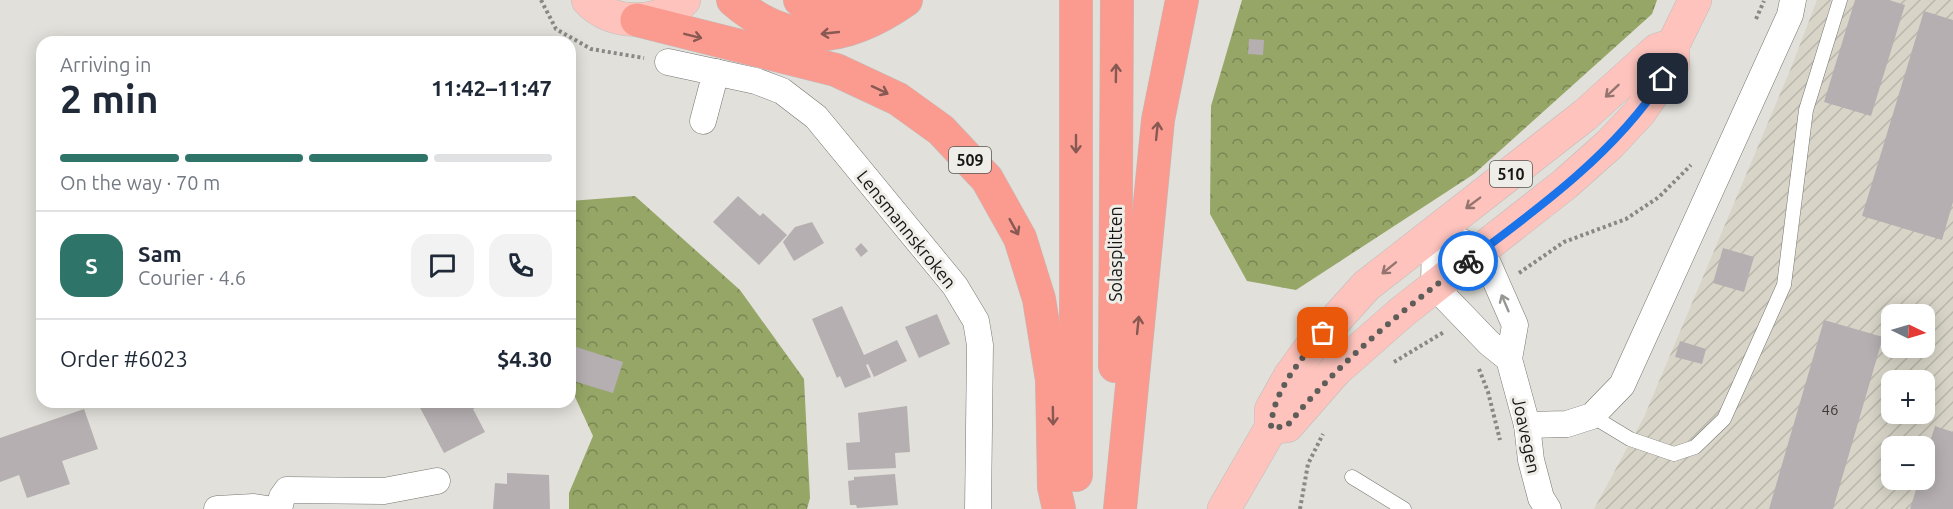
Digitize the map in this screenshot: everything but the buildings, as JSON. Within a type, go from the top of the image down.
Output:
[{"type":"highway","points":[[733,0],[748,14],[776,29],[804,34],[829,34],[861,27],[904,1]]},
{"type":"highway","points":[[800,0],[826,10],[904,1]]},
{"type":"highway","points":[[1076,0],[1076,509]]},
{"type":"highway","name":"Solasplitten","points":[[1117,0],[1114,276],[1118,509]]},
{"type":"highway","points":[[1118,509],[1158,120],[1182,0]]},
{"type":"highway","name":"509","points":[[637,20],[836,70],[898,99],[941,130],[987,179],[1020,238],[1039,298],[1052,380],[1054,487],[1059,509]]},
{"type":"main road","points":[[588,0],[614,16],[637,20],[660,16],[684,0]]},
{"type":"main road","name":"510","points":[[1271,428],[1287,426],[1336,370],[1434,286],[1565,184],[1624,130],[1654,94],[1673,64],[1673,45],[1695,0]]},
{"type":"main road","name":"510","points":[[1224,509],[1271,428],[1271,410],[1311,347],[1366,286],[1585,115],[1657,50],[1673,45]]},
{"type":"street","points":[[1527,425],[1567,424],[1592,416],[1622,385],[1790,15],[1793,0]]},
{"type":"street","name":"Lensmannskroken","points":[[669,62],[756,81],[782,91],[816,117],[955,286],[976,321],[980,345],[978,509]]},
{"type":"street","points":[[703,121],[716,72]]},
{"type":"street","points":[[1482,250],[1435,231],[1434,286],[1509,359]]},
{"type":"street","name":"Joavegen","points":[[1482,250],[1515,325],[1509,359],[1527,425],[1531,460],[1541,498],[1548,509]]},
{"type":"street","points":[[279,509],[282,497],[287,490],[384,491],[437,481]]},
{"type":"street","points":[[217,509],[254,507],[267,509]]},
{"type":"lane","points":[[1592,416],[1630,439],[1674,454],[1695,447],[1724,419],[1784,285],[1806,110],[1840,0]]},
{"type":"lane","points":[[1352,477],[1404,509]]},
{"type":"path","points":[[1754,24],[1764,0]]},
{"type":"path","points":[[1518,274],[1564,242],[1626,219],[1659,197],[1692,165],[1696,154]]},
{"type":"path","points":[[1386,367],[1449,328]]},
{"type":"path","points":[[1443,332],[1450,335]]},
{"type":"path","points":[[1476,361],[1488,392],[1503,450]]},
{"type":"path","points":[[1300,509],[1308,464],[1326,427]]},
{"type":"shaded area","points":[[1817,0],[1953,0],[1953,509],[1594,509],[1644,417],[1791,68]]},
{"type":"green space","points":[[1242,0],[1657,0],[1652,14],[1474,174],[1296,290],[1247,281],[1210,214],[1211,106]]},
{"type":"green space","points":[[635,196],[740,290],[804,379],[810,498],[807,509],[569,509],[569,493],[593,436],[576,399],[576,201]]},
{"type":"way so far","points":[[1323,333],[1290,376],[1271,410],[1271,428],[1287,426],[1336,370],[1402,312],[1468,261]]},
{"type":"route","points":[[1468,261],[1565,184],[1610,144],[1639,113],[1663,79]]}]
